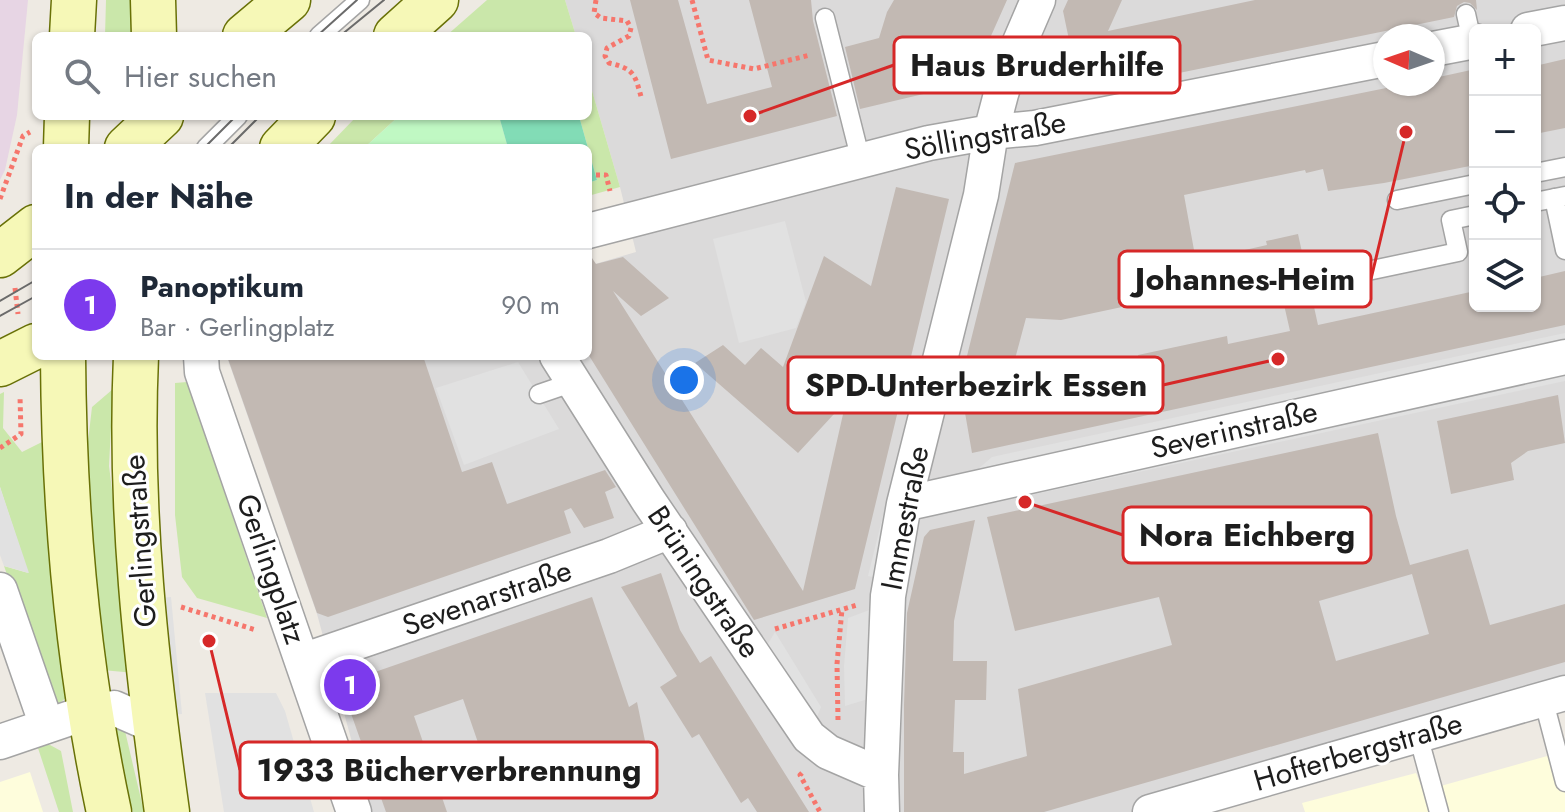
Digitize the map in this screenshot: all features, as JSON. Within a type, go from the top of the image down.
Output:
[{"type":"main road","points":[[72,32],[74,0]]},
{"type":"main road","points":[[153,0],[154,32]]},
{"type":"main road","points":[[250,32],[288,0]]},
{"type":"main road","points":[[400,32],[436,0]]},
{"type":"main road","points":[[286,144],[309,120]]},
{"type":"main road","points":[[7,269],[32,233]]},
{"type":"main road","points":[[10,378],[27,332]]},
{"type":"main road","points":[[63,360],[75,596],[109,812]]},
{"type":"main road","name":"Gerlingstraße","points":[[136,360],[134,500],[155,726],[167,812]]},
{"type":"street","name":"Immestraße","points":[[882,812],[888,596],[904,504],[981,195],[991,132],[1010,65],[1038,0]]},
{"type":"street","points":[[1541,28],[1565,23]]},
{"type":"street","points":[[1445,44],[1469,33]]},
{"type":"street","name":"Söllingstraße","points":[[592,230],[929,143],[1035,128],[1373,61]]},
{"type":"street","name":"Severinstraße","points":[[904,504],[1565,357]]},
{"type":"street","name":"Gerlingplatz","points":[[202,364],[354,812]]},
{"type":"street","name":"Brüningstraße","points":[[565,369],[809,737],[828,752],[881,775]]},
{"type":"street","name":"Sevenarstraße","points":[[299,650],[609,556],[670,531]]},
{"type":"street","points":[[0,590],[47,726]]},
{"type":"street","name":"Hofterbergstraße","points":[[1150,812],[1554,695]]},
{"type":"street","points":[[0,742],[91,711],[114,708],[155,726]]},
{"type":"lane","points":[[324,32],[360,0]]},
{"type":"lane","points":[[825,18],[861,161]]},
{"type":"lane","points":[[210,144],[234,120]]},
{"type":"lane","points":[[1541,172],[1565,167]]},
{"type":"lane","points":[[1397,200],[1469,185]]},
{"type":"lane","points":[[1560,197],[1565,250]]},
{"type":"lane","points":[[1320,281],[1458,252],[1451,220],[1469,216]]},
{"type":"lane","points":[[539,394],[565,369]]},
{"type":"lane","points":[[1554,695],[1565,782]]},
{"type":"lane","points":[[1418,735],[1439,812]]},
{"type":"path","points":[[596,0],[594,13],[601,18],[627,21],[631,28],[629,36],[607,48],[605,56],[609,63],[624,66],[634,74],[642,100]]},
{"type":"path","points":[[692,0],[708,60],[754,69],[833,50]]},
{"type":"path","points":[[0,199],[23,136],[55,132]]},
{"type":"path","points":[[7,269],[27,332]]},
{"type":"path","points":[[0,448],[21,434],[10,378]]},
{"type":"path","points":[[784,626],[888,596]]},
{"type":"path","points":[[181,607],[299,650]]},
{"type":"path","points":[[839,756],[837,664],[842,609]]},
{"type":"shaded area","points":[[0,0],[28,0],[17,115],[0,180]]},
{"type":"shaded area","points":[[565,0],[1565,0],[1565,699],[1150,812],[371,812],[317,614],[228,360],[592,360],[592,265],[636,252],[592,91],[592,32],[575,32]]},
{"type":"shaded area","points":[[958,212],[966,213],[877,578],[868,576]]},
{"type":"shaded area","points":[[785,221],[806,302],[796,328],[739,343],[713,239]]},
{"type":"shaded area","points":[[1565,333],[1565,343],[977,470],[992,457]]},
{"type":"shaded area","points":[[518,362],[559,429],[464,465],[436,388]]},
{"type":"shaded area","points":[[1565,370],[1565,381],[1012,499],[990,493]]},
{"type":"shaded area","points":[[0,487],[29,573],[4,566],[0,555]]},
{"type":"shaded area","points":[[171,597],[182,714],[172,715],[161,598]]},
{"type":"shaded area","points":[[872,609],[868,699],[845,706],[848,618]]},
{"type":"shaded area","points":[[775,632],[821,707],[811,732],[763,652]]},
{"type":"shaded area","points":[[205,693],[276,693],[285,711],[314,812],[224,812]]},
{"type":"shaded area","points":[[1565,751],[1565,812],[1305,812],[1302,803],[1416,773],[1423,791]]},
{"type":"shaded area","points":[[30,772],[43,812],[0,812],[0,782]]},
{"type":"green space","points":[[106,0],[137,0],[136,32],[105,32]]},
{"type":"green space","points":[[487,0],[565,0],[575,32],[451,32]]},
{"type":"green space","points":[[592,91],[620,187],[592,195],[592,182],[597,180],[592,162],[592,144],[587,144],[580,120],[592,120]]},
{"type":"green space","points":[[353,120],[395,120],[368,144],[330,144]]},
{"type":"green space","points":[[395,120],[500,120],[507,144],[368,144]]},
{"type":"green space","points":[[500,120],[580,120],[587,144],[507,144]]},
{"type":"green space","points":[[592,162],[597,180],[592,182]]},
{"type":"green space","points":[[187,382],[267,618],[197,598],[182,577],[175,515],[175,383]]},
{"type":"green space","points":[[113,389],[109,466],[135,673],[102,670],[84,476],[92,407]]},
{"type":"green space","points":[[4,392],[3,428],[22,452],[48,439],[68,696],[54,708],[4,566],[28,573],[0,487],[0,394]]},
{"type":"green space","points":[[110,724],[125,731],[144,812],[133,812]]},
{"type":"green space","points":[[37,745],[50,745],[61,751],[73,812],[59,812]]},
{"type":"building","points":[[630,0],[678,0],[707,104],[772,87],[749,0],[811,0],[813,21],[837,116],[671,159]]},
{"type":"building","points":[[894,0],[1007,0],[970,83],[860,109],[845,47],[879,38]]},
{"type":"building","points":[[1068,0],[1122,0],[1108,31],[1255,0],[1476,0],[1477,10],[1464,2],[1457,6],[1454,17],[1420,24],[1373,24],[1373,33],[1179,73],[1176,54],[1077,78],[1063,11]]},
{"type":"building","points":[[1565,59],[1565,128],[1541,133],[1541,96],[1541,65]]},
{"type":"building","points":[[1469,70],[1469,166],[1328,191],[1323,169],[1306,173],[1305,170],[1184,195],[1196,261],[1267,245],[1266,241],[1298,234],[1318,325],[1469,292],[1469,312],[1541,312],[1541,277],[1565,271],[1565,325],[972,453],[960,384],[1015,163],[1373,91],[1373,96],[1445,96],[1445,76]],"holes":[[[1277,274],[1290,331],[1228,344],[1227,336],[1138,355],[1140,366],[1005,396],[1026,318],[1061,320]]]},
{"type":"building","points":[[896,187],[949,199],[855,589],[754,620],[592,360],[592,258],[596,264],[623,257],[669,298],[641,316],[613,291],[803,591],[846,401],[798,453],[695,363],[723,345],[745,365],[761,348],[783,367],[824,256],[871,286]]},
{"type":"building","points":[[228,360],[424,360],[462,472],[492,462],[507,504],[605,470],[616,487],[605,492],[614,518],[584,528],[571,508],[564,511],[571,533],[328,617],[317,613]]},
{"type":"building","points":[[1558,395],[1565,443],[1528,451],[1511,463],[1514,480],[1451,494],[1437,421]]},
{"type":"building","points":[[1378,433],[1410,565],[1468,549],[1490,625],[1565,604],[1565,662],[1044,812],[904,812],[907,613],[924,537],[930,530],[975,520],[954,621],[953,661],[987,661],[986,700],[955,700],[953,752],[964,752],[964,774],[1027,756],[1018,689],[1172,645],[1159,597],[1015,631],[987,517]],"holes":[[[1412,574],[1429,634],[1336,661],[1319,601]]]},
{"type":"building","points":[[661,573],[680,630],[700,663],[711,656],[809,812],[757,812],[748,798],[741,803],[699,734],[692,738],[660,687],[677,676],[621,587]]},
{"type":"building","points":[[592,597],[629,707],[637,702],[645,741],[549,773],[551,783],[495,792],[463,699],[414,716],[447,812],[386,812],[343,691],[349,681]]},
{"type":"tram line","points":[[321,32],[357,0]]},
{"type":"tram line","points":[[345,32],[384,0]]},
{"type":"tram line","points":[[208,144],[232,120]]},
{"type":"tram line","points":[[232,144],[256,120]]},
{"type":"tram line","points":[[0,301],[32,282]]},
{"type":"tram line","points":[[0,316],[32,298]]},
{"type":"place","name":"Haus Bruderhilfe","points":[[750,116]]},
{"type":"place","name":"Johannes-Heim","points":[[1406,132]]},
{"type":"place","name":"SPD-Unterbezirk Essen","points":[[1278,359]]},
{"type":"place","name":"Nora Eichberg","points":[[1025,502]]},
{"type":"place","name":"1933 Bücherverbrennung","points":[[209,641]]},
{"type":"place","name":"Panoptikum","points":[[350,685]]}]
